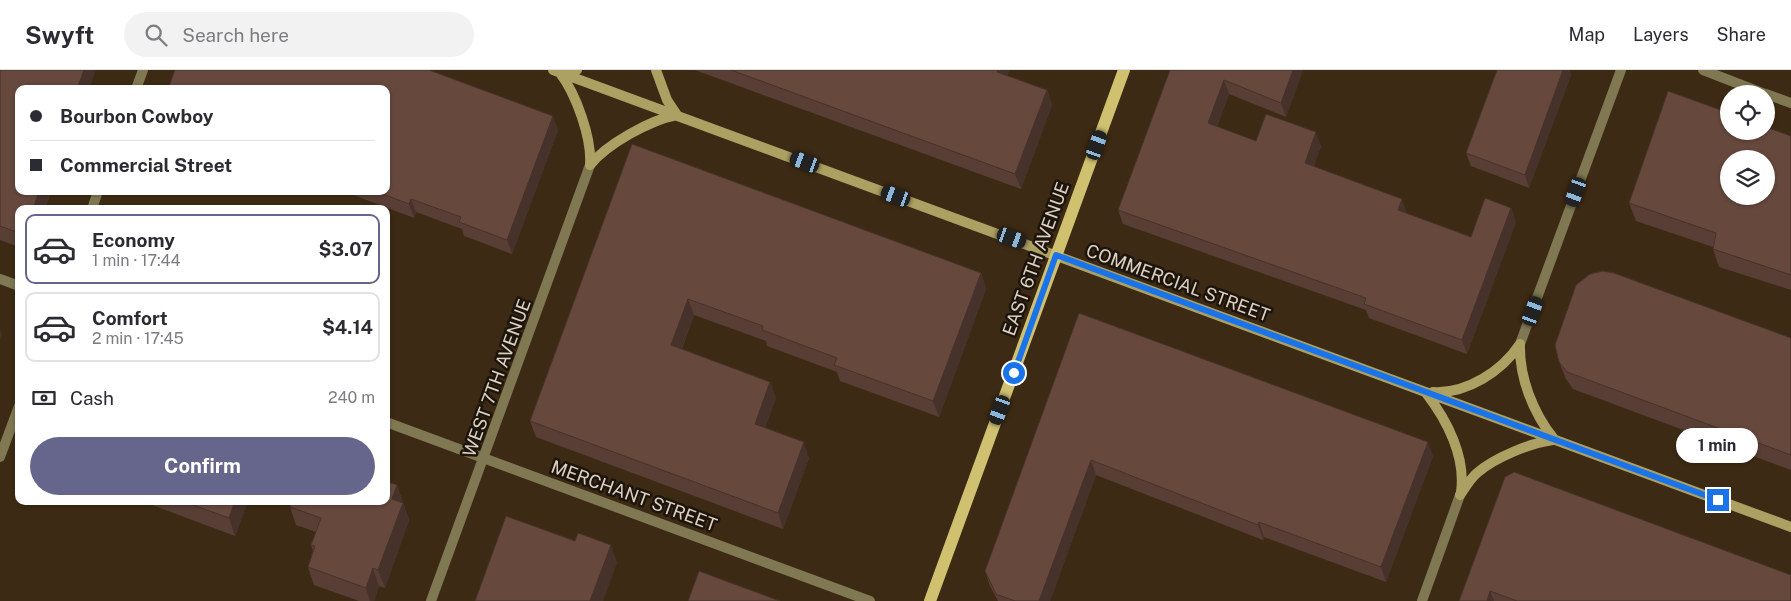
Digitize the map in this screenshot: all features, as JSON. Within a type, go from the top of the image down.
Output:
[{"type":"main road","points":[[556,71],[577,70]]},
{"type":"main road","points":[[590,165],[599,154],[610,146],[658,120],[677,115],[666,100],[656,70]]},
{"type":"main road","name":"EAST 6TH AVENUE","points":[[930,601],[1124,70]]},
{"type":"main road","points":[[556,71],[572,92],[588,139],[591,152],[590,165]]},
{"type":"main road","name":"COMMERCIAL STREET","points":[[556,71],[1791,527]]},
{"type":"main road","points":[[1425,392],[1440,392],[1464,388],[1499,368],[1513,355],[1520,344]]},
{"type":"main road","points":[[1460,495],[1472,478],[1484,468],[1530,445],[1555,439],[1534,409],[1522,369],[1520,344]]},
{"type":"main road","points":[[1425,392],[1442,417],[1461,460],[1463,477],[1460,495]]},
{"type":"street","points":[[137,85],[143,70]]},
{"type":"street","points":[[1520,344],[1621,70]]},
{"type":"street","points":[[1703,70],[1742,85]]},
{"type":"street","points":[[1775,98],[1791,104]]},
{"type":"street","name":"WEST 7TH AVENUE","points":[[431,601],[590,165]]},
{"type":"street","points":[[0,279],[15,285]]},
{"type":"street","points":[[0,457],[15,417]]},
{"type":"street","name":"MERCHANT STREET","points":[[390,424],[870,601]]},
{"type":"street","points":[[1422,601],[1460,495]]},
{"type":"building","points":[[0,70],[84,70],[78,85],[15,85],[15,195],[38,195],[34,205],[15,205],[15,232],[0,226]]},
{"type":"building","points":[[175,70],[429,70],[553,116],[507,240],[459,222],[461,217],[411,199],[409,204],[385,195],[390,195],[390,85],[169,85]]},
{"type":"building","points":[[731,70],[998,70],[997,72],[1047,90],[1015,174]]},
{"type":"building","points":[[1170,70],[1293,70],[1281,103],[1224,80],[1208,123],[1256,141],[1266,114],[1316,132],[1305,163],[1402,199],[1398,210],[1471,237],[1485,198],[1511,208],[1462,340],[1364,304],[1366,298],[1118,210]]},
{"type":"building","points":[[1497,70],[1563,70],[1525,175],[1466,153]]},
{"type":"building","points":[[1668,91],[1720,110],[1720,140],[1775,140],[1775,130],[1791,136],[1791,275],[1713,249],[1716,233],[1629,203]]},
{"type":"building","points":[[632,144],[981,273],[933,401],[834,365],[837,358],[762,330],[763,326],[688,299],[671,345],[770,382],[755,424],[804,442],[778,513],[530,421]]},
{"type":"building","points":[[1603,271],[1614,273],[1791,338],[1791,455],[1567,372],[1559,362],[1555,345],[1576,285],[1590,274]]},
{"type":"building","points":[[1079,313],[1428,442],[1381,567],[1259,522],[1258,525],[1091,460],[1039,601],[1015,601],[996,594],[985,571]]},
{"type":"building","points":[[1514,472],[1791,575],[1791,601],[1517,601],[1490,591],[1487,601],[1459,601],[1505,477]]},
{"type":"building","points":[[390,482],[397,485],[392,499],[403,503],[378,570],[373,568],[366,588],[308,567],[315,546],[311,545],[321,518],[290,507],[291,505],[390,505]]},
{"type":"building","points":[[193,505],[234,505],[229,518]]},
{"type":"building","points":[[506,516],[575,541],[578,533],[611,545],[590,601],[475,601]]},
{"type":"building","points":[[699,571],[780,601],[688,601]]},
{"type":"route","points":[[1014,373],[1056,255],[1718,500]]}]
